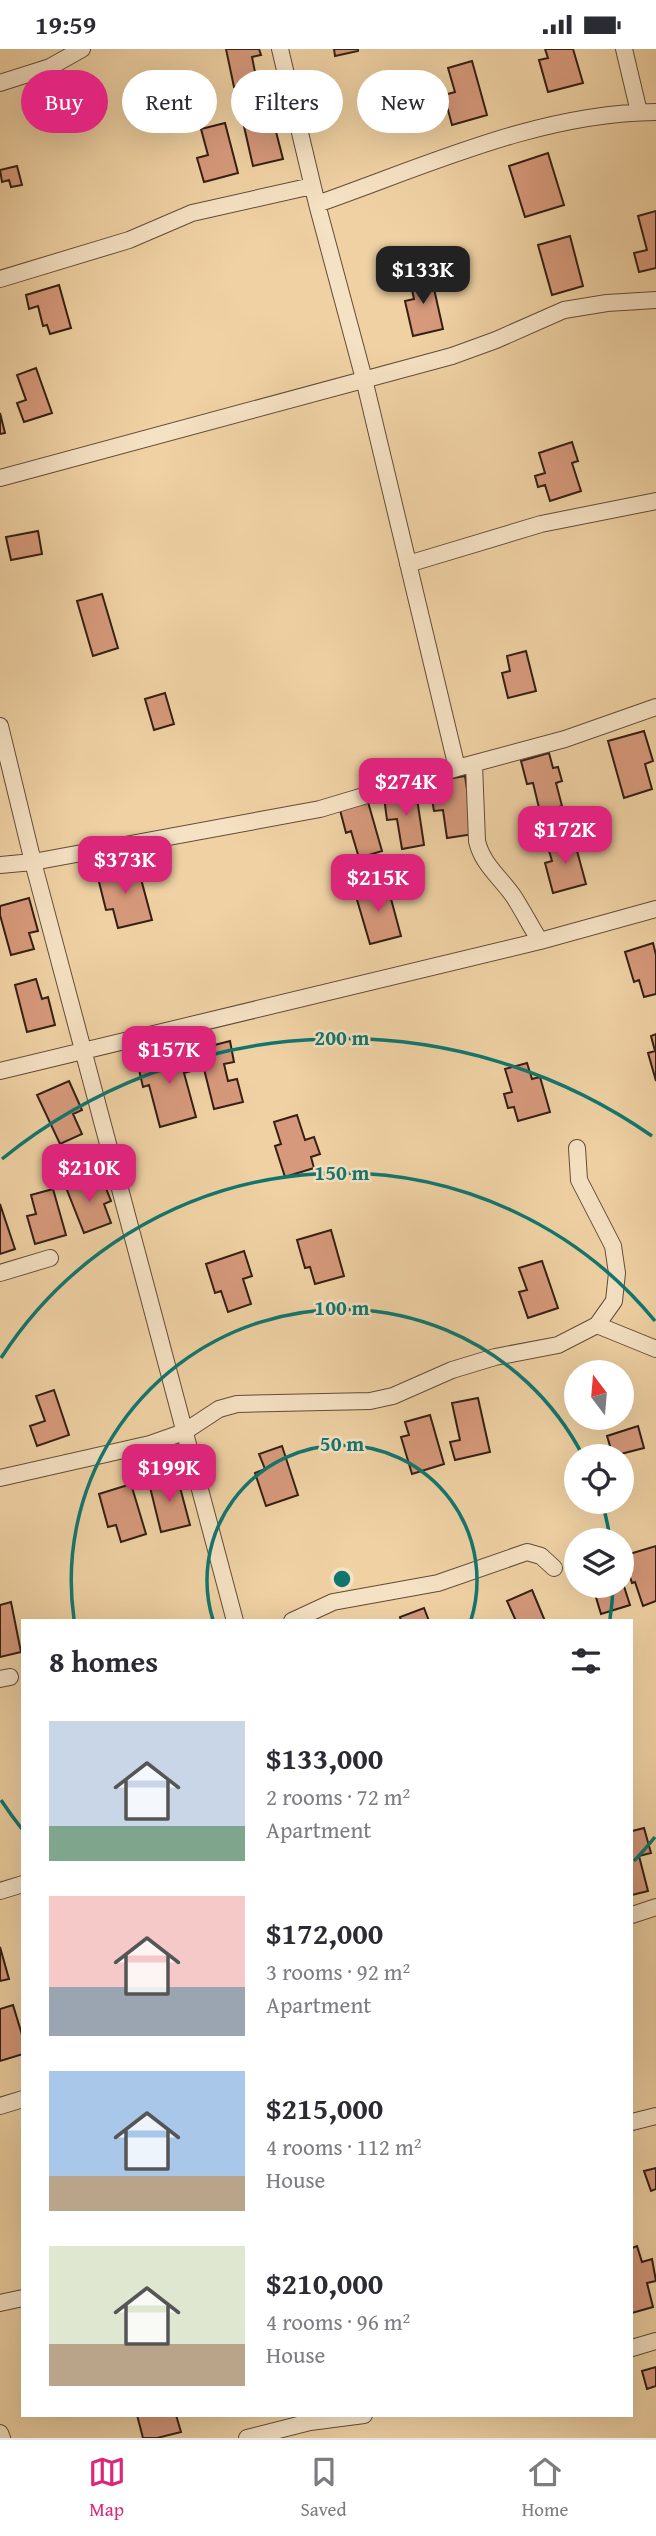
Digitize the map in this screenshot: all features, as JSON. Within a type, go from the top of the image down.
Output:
[{"type":"street","points":[[0,83],[50,67],[82,49]]},
{"type":"street","points":[[280,49],[317,204],[364,379],[457,768]]},
{"type":"street","points":[[624,49],[639,112]]},
{"type":"street","points":[[317,204],[505,137],[571,121],[656,112]]},
{"type":"street","points":[[0,279],[129,240],[192,213],[313,186]]},
{"type":"street","points":[[0,478],[452,356],[564,310],[607,303],[656,300]]},
{"type":"street","points":[[408,564],[541,524],[656,501]]},
{"type":"street","points":[[0,865],[33,862],[320,809],[565,739],[656,707]]},
{"type":"street","points":[[0,726],[33,862],[234,1619]]},
{"type":"street","points":[[474,764],[479,851],[512,895],[540,941]]},
{"type":"street","points":[[0,1071],[540,941],[656,909]]},
{"type":"street","points":[[0,1478],[150,1444],[184,1432],[219,1409],[237,1403],[370,1401],[393,1396],[452,1370],[495,1357],[558,1345],[597,1325],[614,1301],[617,1273],[613,1245],[579,1180],[577,1148]]},
{"type":"street","points":[[0,1273],[50,1258]]},
{"type":"street","points":[[597,1325],[656,1349]]},
{"type":"street","points":[[296,1619],[332,1602],[438,1583],[527,1552],[541,1556],[554,1568]]},
{"type":"street","points":[[0,1891],[21,1885]]},
{"type":"street","points":[[633,1915],[656,1907]]},
{"type":"street","points":[[0,2106],[21,2100]]},
{"type":"street","points":[[633,2122],[656,2116]]},
{"type":"street","points":[[0,2304],[21,2299]]},
{"type":"street","points":[[633,2348],[656,2341]]},
{"type":"street","points":[[247,2438],[310,2422],[349,2417]]},
{"type":"building","points":[[226,49],[259,49],[261,55],[252,57],[255,70],[231,70],[231,73]]},
{"type":"building","points":[[334,49],[358,49],[358,51],[335,56]]},
{"type":"building","points":[[545,49],[573,49],[583,83],[548,92],[539,60],[548,58]]},
{"type":"building","points":[[472,61],[487,115],[452,125],[449,94],[455,92],[448,68]]},
{"type":"building","points":[[225,123],[238,173],[204,182],[197,158],[208,155],[202,133],[217,133],[217,125]]},
{"type":"building","points":[[246,133],[276,133],[283,159],[253,166]]},
{"type":"building","points":[[548,153],[564,205],[525,217],[509,166]]},
{"type":"building","points":[[17,166],[22,185],[11,187],[9,180],[2,182],[0,170]]},
{"type":"building","points":[[656,211],[656,268],[639,272],[634,253],[647,250],[638,216]]},
{"type":"building","points":[[570,236],[583,286],[552,295],[538,245]]},
{"type":"building","points":[[430,271],[443,329],[413,336],[405,301],[414,299],[409,276]]},
{"type":"building","points":[[59,285],[71,328],[50,334],[47,325],[43,326],[38,306],[29,309],[26,295]]},
{"type":"building","points":[[36,368],[52,413],[24,422],[17,403],[26,400],[17,375]]},
{"type":"building","points":[[0,413],[5,433],[0,434]]},
{"type":"building","points":[[572,442],[578,461],[572,463],[581,491],[550,501],[545,485],[538,487],[535,476],[545,473],[539,453]]},
{"type":"building","points":[[38,531],[42,554],[11,560],[6,537]]},
{"type":"building","points":[[102,594],[118,648],[93,656],[77,601]]},
{"type":"building","points":[[526,651],[536,691],[508,698],[502,673],[510,671],[507,656]]},
{"type":"building","points":[[165,693],[174,724],[154,730],[145,699]]},
{"type":"building","points":[[644,731],[653,761],[645,764],[652,789],[624,798],[608,741]]},
{"type":"building","points":[[549,753],[553,768],[558,767],[562,781],[556,783],[562,806],[540,812],[533,783],[527,784],[521,761]]},
{"type":"building","points":[[465,776],[474,834],[447,838],[443,810],[434,811],[429,782]]},
{"type":"building","points":[[416,792],[424,845],[402,849],[397,819],[387,820],[384,797]]},
{"type":"building","points":[[368,802],[382,851],[359,858],[351,831],[346,833],[340,810]]},
{"type":"building","points":[[573,836],[586,884],[553,893],[545,863],[552,861],[547,844]]},
{"type":"building","points":[[137,864],[152,920],[118,928],[113,909],[106,910],[97,874]]},
{"type":"building","points":[[387,884],[401,936],[370,944],[355,893]]},
{"type":"building","points":[[29,898],[38,931],[29,933],[34,949],[11,955],[0,906]]},
{"type":"building","points":[[653,943],[656,955],[656,994],[644,997],[639,980],[634,982],[625,952]]},
{"type":"building","points":[[36,979],[42,999],[48,997],[55,1025],[27,1032],[15,985]]},
{"type":"building","points":[[656,1034],[656,1081],[648,1053],[655,1051],[651,1036]]},
{"type":"building","points":[[230,1041],[234,1062],[224,1064],[228,1081],[237,1079],[243,1102],[214,1109],[199,1049]]},
{"type":"building","points":[[185,1049],[191,1071],[184,1073],[196,1117],[160,1127],[149,1085],[143,1087],[137,1061]]},
{"type":"building","points":[[527,1063],[532,1079],[540,1077],[550,1112],[518,1121],[514,1107],[508,1108],[504,1094],[512,1092],[505,1069]]},
{"type":"building","points":[[69,1081],[82,1110],[73,1114],[82,1134],[60,1144],[37,1095]]},
{"type":"building","points":[[297,1115],[305,1140],[314,1137],[320,1154],[311,1157],[314,1168],[285,1177],[275,1146],[281,1144],[274,1122]]},
{"type":"building","points":[[89,1176],[95,1190],[105,1186],[111,1201],[104,1204],[111,1223],[84,1233],[65,1185]]},
{"type":"building","points":[[53,1189],[66,1235],[35,1244],[27,1216],[36,1214],[31,1195]]},
{"type":"building","points":[[0,1204],[15,1249],[0,1254]]},
{"type":"building","points":[[331,1230],[344,1276],[315,1284],[310,1267],[305,1268],[297,1240]]},
{"type":"building","points":[[244,1251],[252,1276],[243,1279],[251,1304],[228,1312],[221,1291],[215,1293],[206,1264]]},
{"type":"building","points":[[542,1261],[558,1308],[528,1318],[519,1292],[527,1290],[519,1268]]},
{"type":"building","points":[[54,1390],[69,1435],[37,1446],[30,1426],[45,1421],[36,1396]]},
{"type":"building","points":[[478,1398],[490,1452],[455,1460],[450,1442],[460,1440],[452,1403]]},
{"type":"building","points":[[430,1415],[444,1464],[412,1474],[401,1437],[409,1435],[405,1422]]},
{"type":"building","points":[[638,1426],[644,1448],[634,1451],[634,1444],[609,1444],[607,1436],[634,1430]]},
{"type":"building","points":[[282,1446],[298,1495],[266,1506],[255,1473],[265,1469],[259,1454]]},
{"type":"building","points":[[177,1476],[190,1525],[161,1532],[149,1483]]},
{"type":"building","points":[[131,1484],[146,1534],[121,1542],[116,1525],[108,1527],[99,1494]]},
{"type":"building","points":[[656,1546],[656,1601],[643,1606],[634,1582],[634,1553]]},
{"type":"building","points":[[532,1590],[544,1619],[515,1619],[507,1601]]},
{"type":"building","points":[[596,1598],[628,1598],[630,1605],[601,1614]]},
{"type":"building","points":[[11,1602],[21,1652],[0,1657],[0,1605]]},
{"type":"building","points":[[424,1608],[428,1619],[400,1619]]},
{"type":"building","points":[[644,1828],[651,1853],[639,1856],[648,1891],[633,1895],[633,1831]]},
{"type":"building","points":[[0,1947],[9,1979],[0,1981]]},
{"type":"building","points":[[13,2005],[21,2031],[21,2055],[0,2061],[0,2009]]},
{"type":"building","points":[[656,2168],[656,2189],[651,2191],[644,2171]]},
{"type":"building","points":[[637,2246],[642,2262],[652,2259],[656,2281],[647,2283],[653,2307],[633,2313],[633,2248]]},
{"type":"building","points":[[656,2367],[656,2386],[647,2389],[642,2371]]},
{"type":"building","points":[[138,2417],[177,2417],[181,2432],[157,2438],[143,2438]]}]
